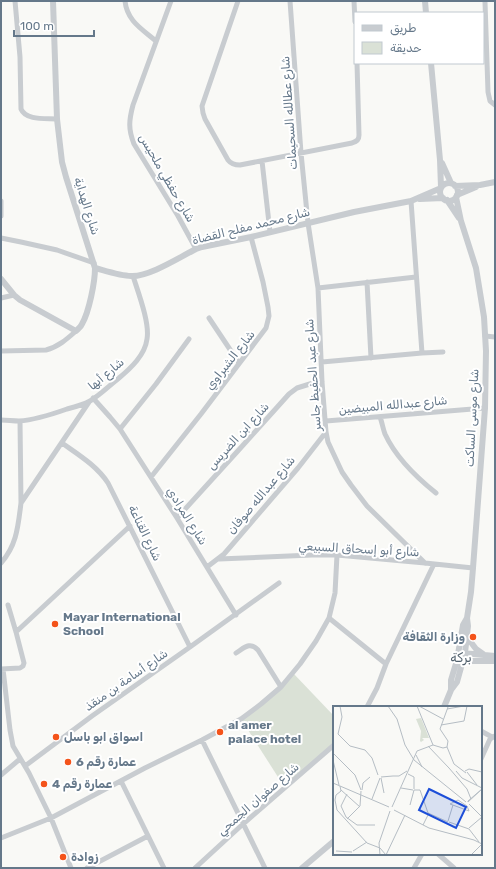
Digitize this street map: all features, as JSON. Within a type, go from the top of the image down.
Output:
[{"type":"street","points":[[15,1],[20,57],[21,109],[23,114],[27,116],[57,119]]},
{"type":"street","name":"شارع الهداية","points":[[1,350],[53,349],[68,338],[81,326],[88,310],[95,278],[94,265],[63,169],[57,119],[53,1]]},
{"type":"street","points":[[125,1],[126,9],[130,17],[156,41]]},
{"type":"street","name":"شارع حفظي ملحيس","points":[[171,1],[133,105],[130,116],[130,130],[134,144],[178,216],[196,249]]},
{"type":"street","points":[[238,1],[202,106],[205,119],[231,163],[240,165],[262,161],[352,143],[359,139],[357,64]]},
{"type":"street","name":"شارع عطالله السحيمات","points":[[290,1],[301,153],[308,223]]},
{"type":"street","points":[[354,1],[355,12]]},
{"type":"street","points":[[424,1],[426,12]]},
{"type":"street","points":[[485,2],[488,92],[490,101],[495,105]]},
{"type":"street","points":[[431,64],[440,160],[440,193],[445,199],[452,200],[456,196],[480,185],[495,182]]},
{"type":"street","points":[[440,160],[457,190],[456,196]]},
{"type":"street","points":[[262,161],[270,232]]},
{"type":"street","points":[[441,188],[446,183],[480,185]]},
{"type":"street","name":"شارع محمد مفلح القضاة","points":[[414,200],[441,188]]},
{"type":"street","name":"شارع موسى الساكت","points":[[444,706],[451,690],[451,680],[460,661],[467,637],[467,618],[471,592],[485,408],[486,351],[484,317],[478,274],[461,221],[456,196]]},
{"type":"street","name":"شارع محمد مفلح القضاة","points":[[94,265],[126,276],[133,276],[150,272],[196,249],[354,212],[414,200],[445,199]]},
{"type":"street","name":"شارع موسى الساكت","points":[[445,199],[461,221]]},
{"type":"street","points":[[414,200],[416,277],[422,353]]},
{"type":"street","points":[[1,201],[1,216]]},
{"type":"street","name":"شارع عبد الحفيظ جاسر","points":[[308,223],[318,288],[322,382],[328,442],[342,472],[367,506],[426,563]]},
{"type":"street","name":"شارع الشبراوي","points":[[151,476],[201,414],[266,328],[269,316],[266,296],[251,237]]},
{"type":"street","points":[[1,238],[57,250],[94,265]]},
{"type":"street","name":"شارع أبها","points":[[1,420],[20,421],[49,415],[82,405],[91,400],[125,373],[139,358],[148,339],[142,305],[133,276]]},
{"type":"street","points":[[318,288],[416,277]]},
{"type":"street","points":[[1,279],[14,295],[26,304],[76,331]]},
{"type":"street","points":[[367,282],[371,358]]},
{"type":"street","points":[[1,298],[14,295]]},
{"type":"street","points":[[210,318],[240,363]]},
{"type":"street","points":[[485,336],[495,337]]},
{"type":"street","points":[[120,430],[189,339]]},
{"type":"street","points":[[322,362],[443,352]]},
{"type":"street","name":"شارع ابن الضريس","points":[[177,518],[289,394],[296,388],[322,382]]},
{"type":"street","points":[[21,503],[91,400]]},
{"type":"street","name":"شارع المرادي","points":[[91,400],[110,416],[120,430],[151,476],[236,615]]},
{"type":"street","name":"شارع عبدالله المبيضين","points":[[326,421],[485,408]]},
{"type":"street","points":[[380,417],[389,442],[398,455],[419,480],[436,493]]},
{"type":"street","points":[[1,563],[14,544],[19,522],[21,503],[20,421]]},
{"type":"street","name":"شارع عبدالله صوفان","points":[[207,567],[224,554],[242,534],[298,468],[326,432]]},
{"type":"street","name":"شارع القناعة","points":[[62,443],[104,476],[190,647]]},
{"type":"street","points":[[16,632],[130,526]]},
{"type":"street","points":[[1,838],[51,818],[202,740],[245,716],[261,704],[281,687],[300,664],[316,641],[329,618],[335,594],[337,555]]},
{"type":"street","name":"شارع أبو إسحاق السبيعي","points":[[219,558],[337,555],[473,568]]},
{"type":"street","points":[[368,706],[434,564]]},
{"type":"street","name":"شارع أسامة بن منقذ","points":[[25,766],[92,716],[279,583]]},
{"type":"street","points":[[8,605],[24,663],[20,668],[2,669],[13,746],[25,766],[51,818],[72,868]]},
{"type":"street","points":[[329,618],[386,664]]},
{"type":"street","name":"شارع موسى الساكت","points":[[462,652],[464,624],[467,618]]},
{"type":"street","points":[[467,637],[478,651],[485,655]]},
{"type":"street","points":[[236,653],[247,646],[251,645],[255,647],[281,687]]},
{"type":"street","points":[[462,652],[495,656]]},
{"type":"street","points":[[460,661],[495,661]]},
{"type":"street","points":[[482,731],[494,736],[489,742],[482,757]]},
{"type":"street","points":[[202,740],[266,868]]},
{"type":"street","name":"شارع صفوان الجمحي","points":[[195,868],[333,746]]},
{"type":"street","points":[[1,775],[20,759]]},
{"type":"street","points":[[121,781],[164,868]]},
{"type":"street","points":[[87,868],[148,836]]},
{"type":"street","points":[[302,868],[333,842]]},
{"type":"street","points":[[414,868],[421,855]]},
{"type":"street","points":[[439,855],[454,868]]},
{"type":"green space","points":[[293,673],[333,715],[333,746],[285,788],[241,719]]},
{"type":"place","name":"Mayar International School","points":[[55,624]]},
{"type":"place","name":"وزارة الثقافة","points":[[473,637]]},
{"type":"place","name":"al amer palace hotel","points":[[220,732]]},
{"type":"place","name":"اسواق ابو باسل","points":[[56,737]]},
{"type":"place","name":"عمارة رقم 6","points":[[68,762]]},
{"type":"place","name":"عمارة رقم 4","points":[[44,784]]},
{"type":"place","name":"زوادة","points":[[63,857]]},
{"type":"district","name":"بركة","points":[[461,657]]}]
